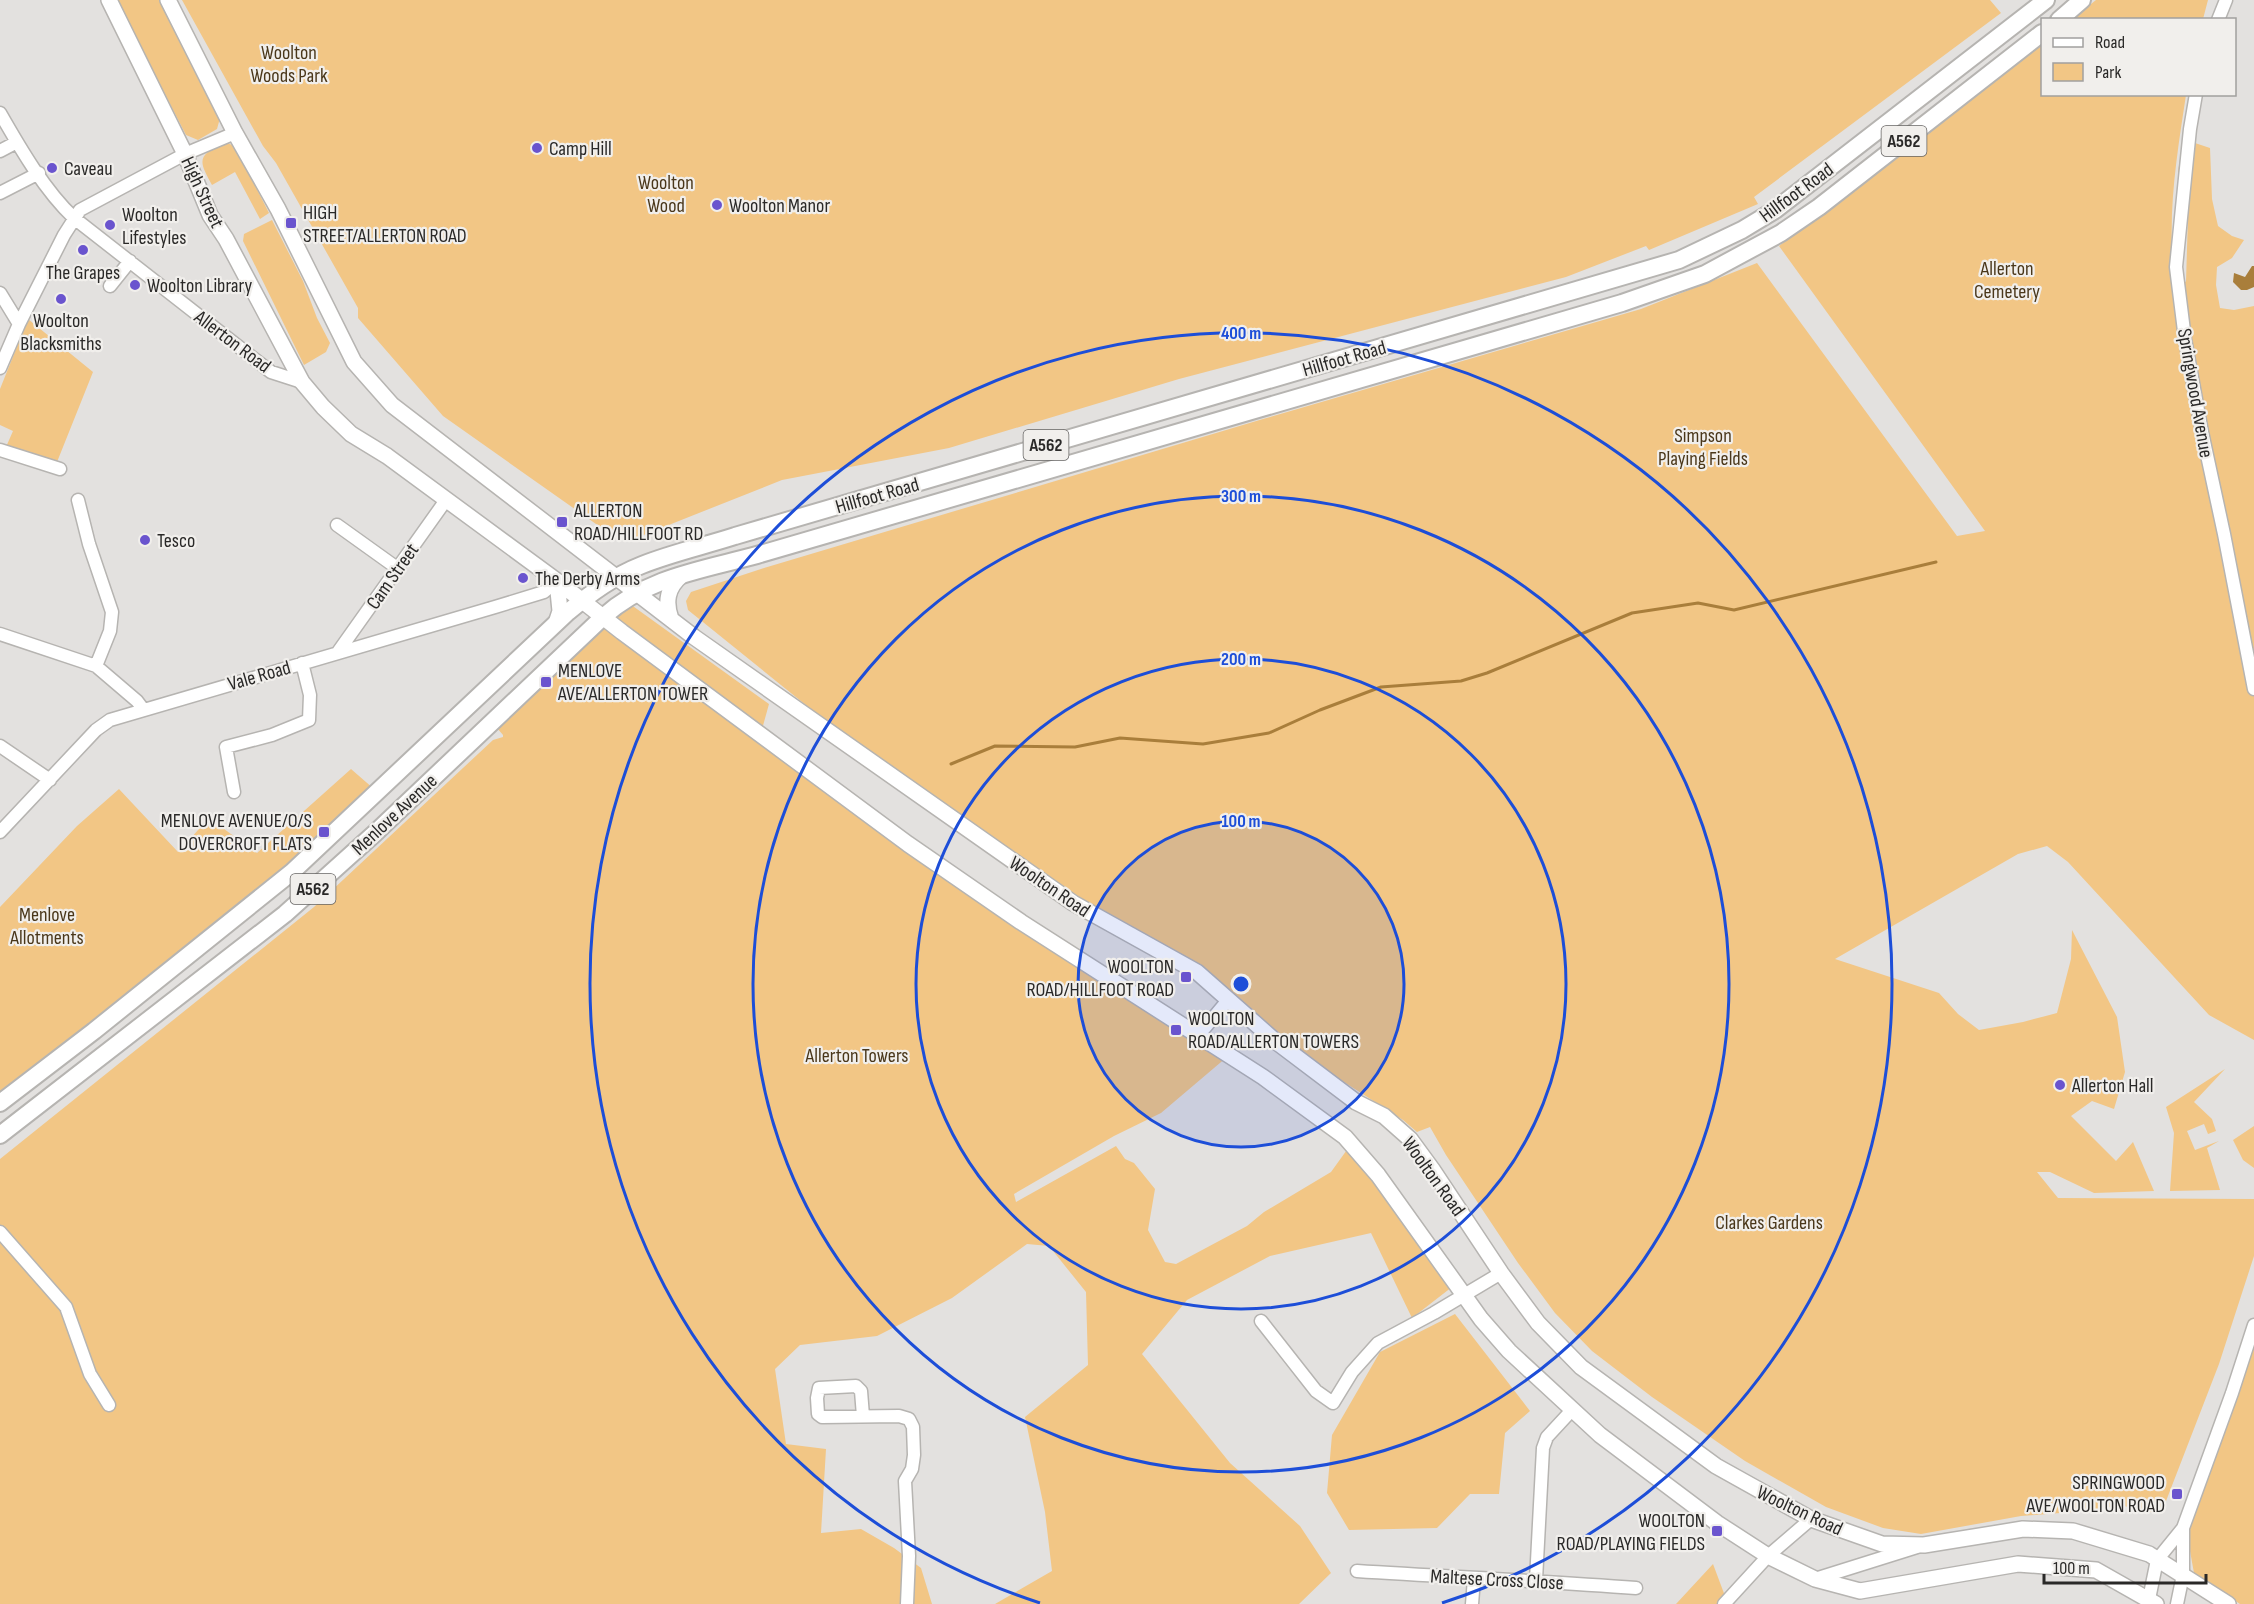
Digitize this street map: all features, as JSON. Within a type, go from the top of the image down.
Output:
[{"type":"highway","name":"Hillfoot Road","points":[[582,600],[615,578],[643,565],[735,536],[1659,266],[1713,245],[1775,210],[2046,0]]},
{"type":"highway","points":[[2061,18],[2082,0]]},
{"type":"highway","name":"Hillfoot Road","points":[[635,593],[657,582],[1622,303],[1705,274],[1773,238],[1820,207],[2041,35]]},
{"type":"highway","name":"Menlove Avenue","points":[[0,1134],[285,914],[374,834],[603,617],[622,600],[635,593]]},
{"type":"highway","name":"Menlove Avenue","points":[[0,1103],[140,995],[301,865],[582,600]]},
{"type":"main road","name":"High Street","points":[[109,0],[185,154],[210,215],[226,238],[302,382]]},
{"type":"main road","points":[[168,0],[235,133],[278,209],[354,362],[392,405],[548,523],[615,578]]},
{"type":"main road","points":[[302,382],[323,407],[351,434],[387,456],[557,581],[908,844],[1021,922],[1292,1098],[1346,1137],[1378,1175],[1481,1318],[1509,1351],[1600,1435],[1708,1517],[1768,1556],[1815,1579],[1860,1591],[2018,1564],[2096,1570],[2151,1602]]},
{"type":"main road","points":[[671,619],[667,606],[668,594],[681,576]]},
{"type":"main road","name":"Woolton Road","points":[[615,578],[713,651],[1073,903],[1197,972],[1274,1040],[1356,1102],[1384,1116],[1410,1139],[1501,1273],[1538,1323],[1581,1367],[1716,1466],[1810,1519],[1882,1544],[1924,1545],[2023,1529],[2073,1531],[2149,1554],[2228,1604]]},
{"type":"main road","points":[[556,623],[560,611],[557,581]]},
{"type":"street","points":[[2219,18],[2226,0]]},
{"type":"street","name":"Springwood Avenue","points":[[2196,96],[2190,129],[2176,267],[2185,339],[2202,432],[2254,689]]},
{"type":"street","name":"Allerton Road","points":[[0,113],[17,142],[64,208],[74,218],[270,372],[302,382]]},
{"type":"street","points":[[0,368],[19,324],[80,210],[185,154],[235,133]]},
{"type":"street","points":[[0,151],[17,142]]},
{"type":"street","points":[[0,193],[39,173]]},
{"type":"street","points":[[1760,219],[1773,238]]},
{"type":"street","points":[[110,286],[130,261]]},
{"type":"street","points":[[0,292],[19,324]]},
{"type":"street","points":[[0,450],[60,469]]},
{"type":"street","points":[[78,500],[112,612],[110,631],[96,666]]},
{"type":"street","name":"Cam Street","points":[[338,652],[446,500]]},
{"type":"street","points":[[337,525],[397,568]]},
{"type":"street","name":"Vale Road","points":[[0,832],[96,730],[110,720],[544,592],[557,581]]},
{"type":"street","points":[[0,634],[96,666],[137,701],[143,709]]},
{"type":"street","points":[[234,792],[226,747],[272,735],[309,720],[310,695],[302,663]]},
{"type":"street","points":[[0,746],[50,780]]},
{"type":"street","points":[[1198,1036],[1228,1000]]},
{"type":"street","points":[[0,1232],[66,1307],[90,1374],[109,1405]]},
{"type":"street","points":[[1261,1321],[1316,1391],[1333,1403],[1352,1371],[1378,1343],[1501,1273]]},
{"type":"street","points":[[2177,1604],[2183,1575],[2183,1528],[2254,1324]]},
{"type":"street","points":[[1536,1580],[1543,1448],[1556,1426],[1572,1410]]},
{"type":"street","points":[[863,1416],[899,1416],[909,1419],[913,1427],[914,1455],[912,1469],[906,1481],[909,1556],[907,1604]]},
{"type":"street","points":[[1724,1604],[1768,1556],[1810,1519]]},
{"type":"street","points":[[2151,1602],[2157,1560],[2183,1528]]},
{"type":"street","points":[[1815,1579],[1924,1545]]},
{"type":"street","name":"Maltese Cross Close","points":[[1357,1571],[1474,1579],[1536,1580],[1636,1588]]},
{"type":"street","points":[[1472,1604],[1474,1579]]},
{"type":"green space","points":[[116,0],[159,0],[220,118],[217,129],[198,140],[186,135]]},
{"type":"green space","points":[[182,0],[1990,0],[2001,13],[1754,197],[1758,204],[1649,250],[1646,246],[1566,277],[1179,379],[949,448],[782,480],[631,540],[596,524],[443,416],[358,318],[358,308],[276,163],[263,146]]},
{"type":"green space","points":[[2096,0],[2208,0],[2203,18],[2074,18]]},
{"type":"green space","points":[[2041,42],[2041,96],[2186,96],[2172,207],[2174,275],[2186,282],[2188,216],[2178,172],[2183,139],[2210,148],[2212,199],[2218,226],[2232,236],[2244,240],[2232,258],[2217,267],[2216,285],[2220,308],[2234,310],[2254,306],[2254,1040],[2209,1015],[2068,862],[2047,846],[2018,854],[1835,959],[1939,993],[1958,1014],[1979,1030],[2057,1013],[2071,959],[2072,930],[2117,1017],[2125,1072],[2114,1109],[2092,1101],[2071,1116],[2116,1161],[2133,1142],[2154,1191],[2094,1193],[2050,1172],[2037,1172],[2058,1198],[2254,1199],[2254,1256],[2219,1364],[2161,1514],[2119,1505],[2097,1510],[2021,1516],[1921,1534],[1883,1528],[1826,1507],[1745,1461],[1652,1397],[1592,1351],[1555,1313],[1518,1263],[1430,1127],[1417,1132],[1403,1120],[1277,1039],[1200,970],[1078,902],[843,735],[688,610],[686,601],[691,592],[764,568],[1641,309],[1757,263],[1957,536],[1985,531],[1779,246]]},
{"type":"green space","points":[[224,143],[236,148],[269,213],[260,219],[235,172],[212,185],[204,170],[204,156]]},
{"type":"green space","points":[[272,220],[303,281],[317,318],[330,343],[326,352],[304,365],[243,241],[244,234]]},
{"type":"green space","points":[[28,319],[93,372],[57,462],[6,447],[13,431],[0,425],[0,389]]},
{"type":"green space","name":"Allerton Towers","points":[[630,604],[769,704],[759,740],[1227,1057],[1161,1113],[1114,1136],[1014,1194],[1016,1202],[1116,1146],[1125,1159],[1134,1163],[1155,1189],[1148,1230],[1165,1262],[1176,1264],[1247,1226],[1264,1212],[1331,1172],[1349,1147],[1452,1287],[1412,1318],[1371,1233],[1270,1256],[1187,1300],[1142,1354],[1230,1463],[1300,1526],[1331,1573],[1299,1604],[995,1604],[1052,1571],[1045,1512],[1025,1417],[1088,1365],[1086,1292],[1049,1246],[1027,1244],[952,1298],[877,1336],[800,1345],[775,1369],[786,1444],[826,1449],[821,1533],[861,1529],[894,1548],[921,1568],[932,1604],[0,1604],[0,1159],[314,907],[493,740],[503,737],[497,728],[535,689]]},
{"type":"green space","name":"Menlove Allotments","points":[[351,769],[374,789],[254,894],[0,1095],[0,907],[77,826],[119,789],[178,852],[209,818],[257,853]]},
{"type":"green space","points":[[2225,1069],[2194,1102],[2212,1119],[2216,1131],[2208,1134],[2204,1124],[2187,1131],[2195,1150],[2219,1141],[2207,1148],[2220,1190],[2170,1191],[2174,1133],[2166,1107]]},
{"type":"green space","points":[[2254,1126],[2254,1168],[2243,1160],[2233,1140]]},
{"type":"green space","points":[[1455,1314],[1530,1411],[1505,1433],[1499,1494],[1470,1494],[1437,1528],[1349,1530],[1327,1493],[1332,1435],[1380,1352]]},
{"type":"green space","points":[[2254,1341],[2254,1604],[2240,1604],[2194,1573],[2186,1529]]},
{"type":"green space","points":[[1713,1564],[1728,1604],[1676,1604]]},
{"type":"shaded area","points":[[2254,266],[2254,287],[2241,290],[2233,282],[2234,273],[2245,277]]},
{"type":"waterway","points":[[951,764],[995,746],[1075,747],[1120,738],[1203,744],[1269,733],[1320,710],[1381,687],[1461,681],[1487,673],[1632,613],[1698,603],[1734,610],[1936,562]]},
{"type":"place","name":"Camp Hill","points":[[537,148]]},
{"type":"place","name":"Caveau","points":[[52,168]]},
{"type":"place","name":"Woolton Manor","points":[[717,205]]},
{"type":"place","name":"HIGH STREET/ALLERTON ROAD","points":[[291,223]]},
{"type":"place","name":"Woolton Lifestyles","points":[[110,225]]},
{"type":"place","name":"The Grapes","points":[[83,250]]},
{"type":"place","name":"Woolton Library","points":[[135,285]]},
{"type":"place","name":"Woolton Blacksmiths","points":[[61,299]]},
{"type":"place","name":"ALLERTON ROAD/HILLFOOT RD","points":[[562,522]]},
{"type":"place","name":"Tesco","points":[[145,540]]},
{"type":"place","name":"The Derby Arms","points":[[523,578]]},
{"type":"place","name":"MENLOVE AVE/ALLERTON TOWER","points":[[546,682]]},
{"type":"place","name":"MENLOVE AVENUE/O/S DOVERCROFT FLATS","points":[[324,832]]},
{"type":"place","name":"WOOLTON ROAD/HILLFOOT ROAD","points":[[1186,977]]},
{"type":"place","name":"WOOLTON ROAD/ALLERTON TOWERS","points":[[1176,1030]]},
{"type":"place","name":"Allerton Hall","points":[[2060,1085]]},
{"type":"place","name":"SPRINGWOOD AVE/WOOLTON ROAD","points":[[2177,1494]]},
{"type":"place","name":"WOOLTON ROAD/PLAYING FIELDS","points":[[1717,1531]]},
{"type":"park label","name":"Woolton Woods Park","points":[[289,64]]},
{"type":"park label","name":"Woolton Wood","points":[[666,194]]},
{"type":"park label","name":"Allerton Cemetery","points":[[2007,280]]},
{"type":"park label","name":"Simpson Playing Fields","points":[[1703,446]]},
{"type":"park label","name":"Clarkes Gardens","points":[[1769,1222]]}]
